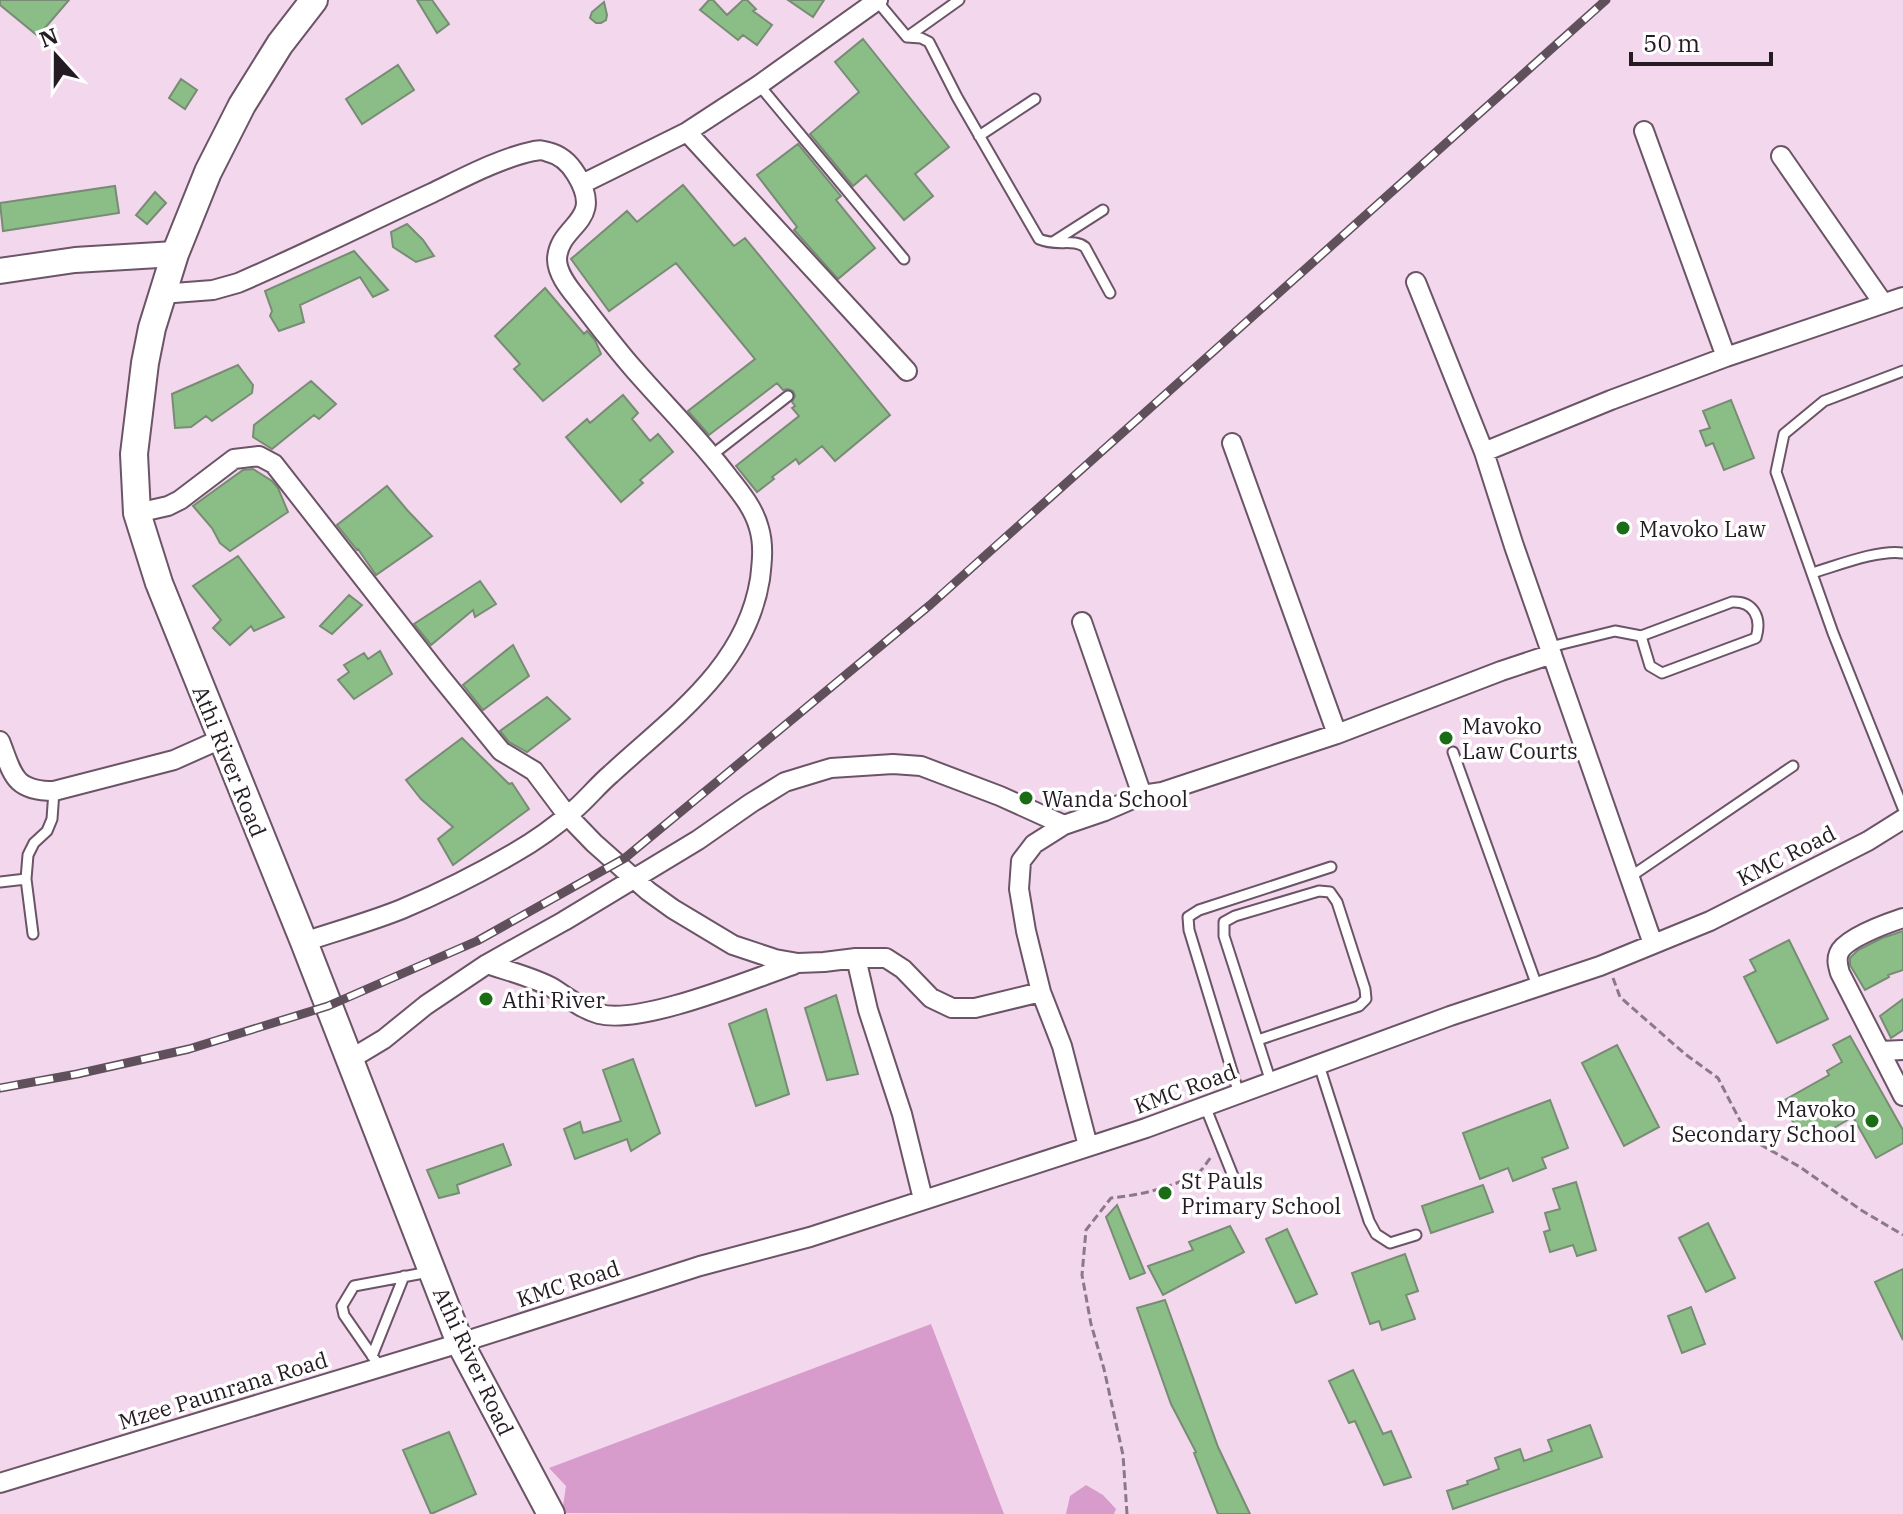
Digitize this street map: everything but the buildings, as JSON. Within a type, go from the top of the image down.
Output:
[{"type":"main road","name":"Athi River Road","points":[[314,0],[280,44],[242,105],[208,172],[161,294],[149,340],[139,401],[134,454],[137,513],[159,583],[304,942],[460,1343],[551,1514]]},
{"type":"street","points":[[582,184],[687,132],[878,0]]},
{"type":"street","points":[[1644,131],[1726,357]]},
{"type":"street","points":[[687,132],[907,371]]},
{"type":"street","points":[[161,294],[213,290],[238,283],[487,167],[532,151],[543,150],[554,154],[574,170],[582,184],[586,206],[582,218],[560,243],[557,267],[571,291],[630,365],[712,455],[747,500],[762,539],[763,559],[758,588],[744,632],[723,666],[702,690],[567,815],[515,852],[436,893],[399,910],[304,942]]},
{"type":"street","points":[[1781,156],[1883,303]]},
{"type":"street","points":[[0,271],[75,260],[175,254]]},
{"type":"street","points":[[1416,282],[1484,452],[1653,944]]},
{"type":"street","points":[[1484,452],[1726,357],[1903,297]]},
{"type":"street","points":[[1232,443],[1337,734]]},
{"type":"street","points":[[137,513],[180,500],[234,459],[259,456],[274,464],[501,751],[534,771],[567,815],[594,843],[673,909],[733,945],[798,963]]},
{"type":"street","points":[[1082,622],[1142,795]]},
{"type":"street","points":[[1088,1146],[1062,1046],[1041,992],[1021,909],[1021,861],[1034,844],[1064,825],[1142,795],[1162,792],[1337,734],[1551,650]]},
{"type":"street","points":[[0,741],[14,777],[24,786],[38,791],[54,791],[174,760],[221,739]]},
{"type":"street","points":[[349,1060],[384,1039],[426,1005],[487,964],[698,840],[785,782],[831,768],[893,764],[921,766],[1064,825]]},
{"type":"street","name":"KMC Road","points":[[460,1343],[700,1266],[810,1237],[1146,1128],[1608,963],[1710,921],[1868,841],[1903,819]]},
{"type":"street","points":[[1903,918],[1886,923],[1848,943],[1838,956],[1840,973],[1903,1096]]},
{"type":"street","points":[[487,964],[549,986],[598,1014],[617,1016],[708,995],[798,963],[856,958],[886,958],[903,969],[931,998],[952,1008],[975,1008],[1041,992]]},
{"type":"street","points":[[856,958],[868,1010],[902,1114],[923,1199]]},
{"type":"street","points":[[1880,1051],[1903,1050]]},
{"type":"street","name":"Mzee Paunrana Road","points":[[0,1483],[376,1362],[460,1343]]},
{"type":"lane","points":[[878,0],[907,37],[929,42],[1039,239],[1050,244],[1079,242],[1085,247],[1110,293]]},
{"type":"lane","points":[[907,37],[959,0]]},
{"type":"lane","points":[[759,85],[904,259]]},
{"type":"lane","points":[[979,136],[1035,99]]},
{"type":"lane","points":[[1050,244],[1103,210]]},
{"type":"lane","points":[[1903,371],[1824,401],[1784,434],[1776,472],[1833,633],[1903,808]]},
{"type":"lane","points":[[712,455],[788,396]]},
{"type":"lane","points":[[1812,573],[1880,554],[1903,553]]},
{"type":"lane","points":[[1551,650],[1615,631],[1641,636],[1732,602],[1742,601],[1752,608],[1760,626],[1756,638],[1662,673],[1650,666],[1641,636]]},
{"type":"lane","points":[[1453,752],[1537,986]]},
{"type":"lane","points":[[1630,877],[1793,766]]},
{"type":"lane","points":[[33,934],[26,879],[28,855],[34,843],[47,831],[52,819],[54,791]]},
{"type":"lane","points":[[1239,1094],[1189,930],[1188,917],[1199,910],[1331,867]]},
{"type":"lane","points":[[0,882],[26,879]]},
{"type":"lane","points":[[1258,1040],[1359,1006],[1366,999],[1337,902],[1330,892],[1319,891],[1224,922],[1224,936],[1271,1082]]},
{"type":"lane","points":[[1319,1065],[1369,1221],[1376,1234],[1390,1243],[1416,1235]]},
{"type":"lane","points":[[1205,1106],[1235,1181]]},
{"type":"lane","points":[[376,1362],[344,1315],[342,1306],[354,1286],[432,1271]]},
{"type":"lane","points":[[376,1362],[404,1276]]},
{"type":"path","points":[[1608,963],[1620,997],[1685,1054],[1718,1078],[1749,1138],[1800,1167],[1903,1235]]},
{"type":"path","points":[[1127,1514],[1123,1455],[1082,1275],[1086,1230],[1111,1198],[1141,1195],[1202,1170],[1216,1150],[1216,1132]]},
{"type":"shaded area","points":[[931,1324],[1004,1514],[562,1513],[566,1486],[549,1468]]},
{"type":"shaded area","points":[[1086,1485],[1103,1495],[1116,1509],[1114,1514],[1066,1514],[1070,1496]]},
{"type":"railway","points":[[0,1088],[189,1049],[328,1006],[477,941],[625,858],[930,605],[1606,0]]},
{"type":"place","name":"Mavoko Law","points":[[1623,528]]},
{"type":"place","name":"Mavoko Law Courts","points":[[1446,738]]},
{"type":"place","name":"Wanda School","points":[[1026,798]]},
{"type":"place","name":"Athi River","points":[[486,999]]},
{"type":"place","name":"Mavoko Secondary School","points":[[1872,1121]]},
{"type":"place","name":"St Pauls Primary School","points":[[1165,1193]]}]
